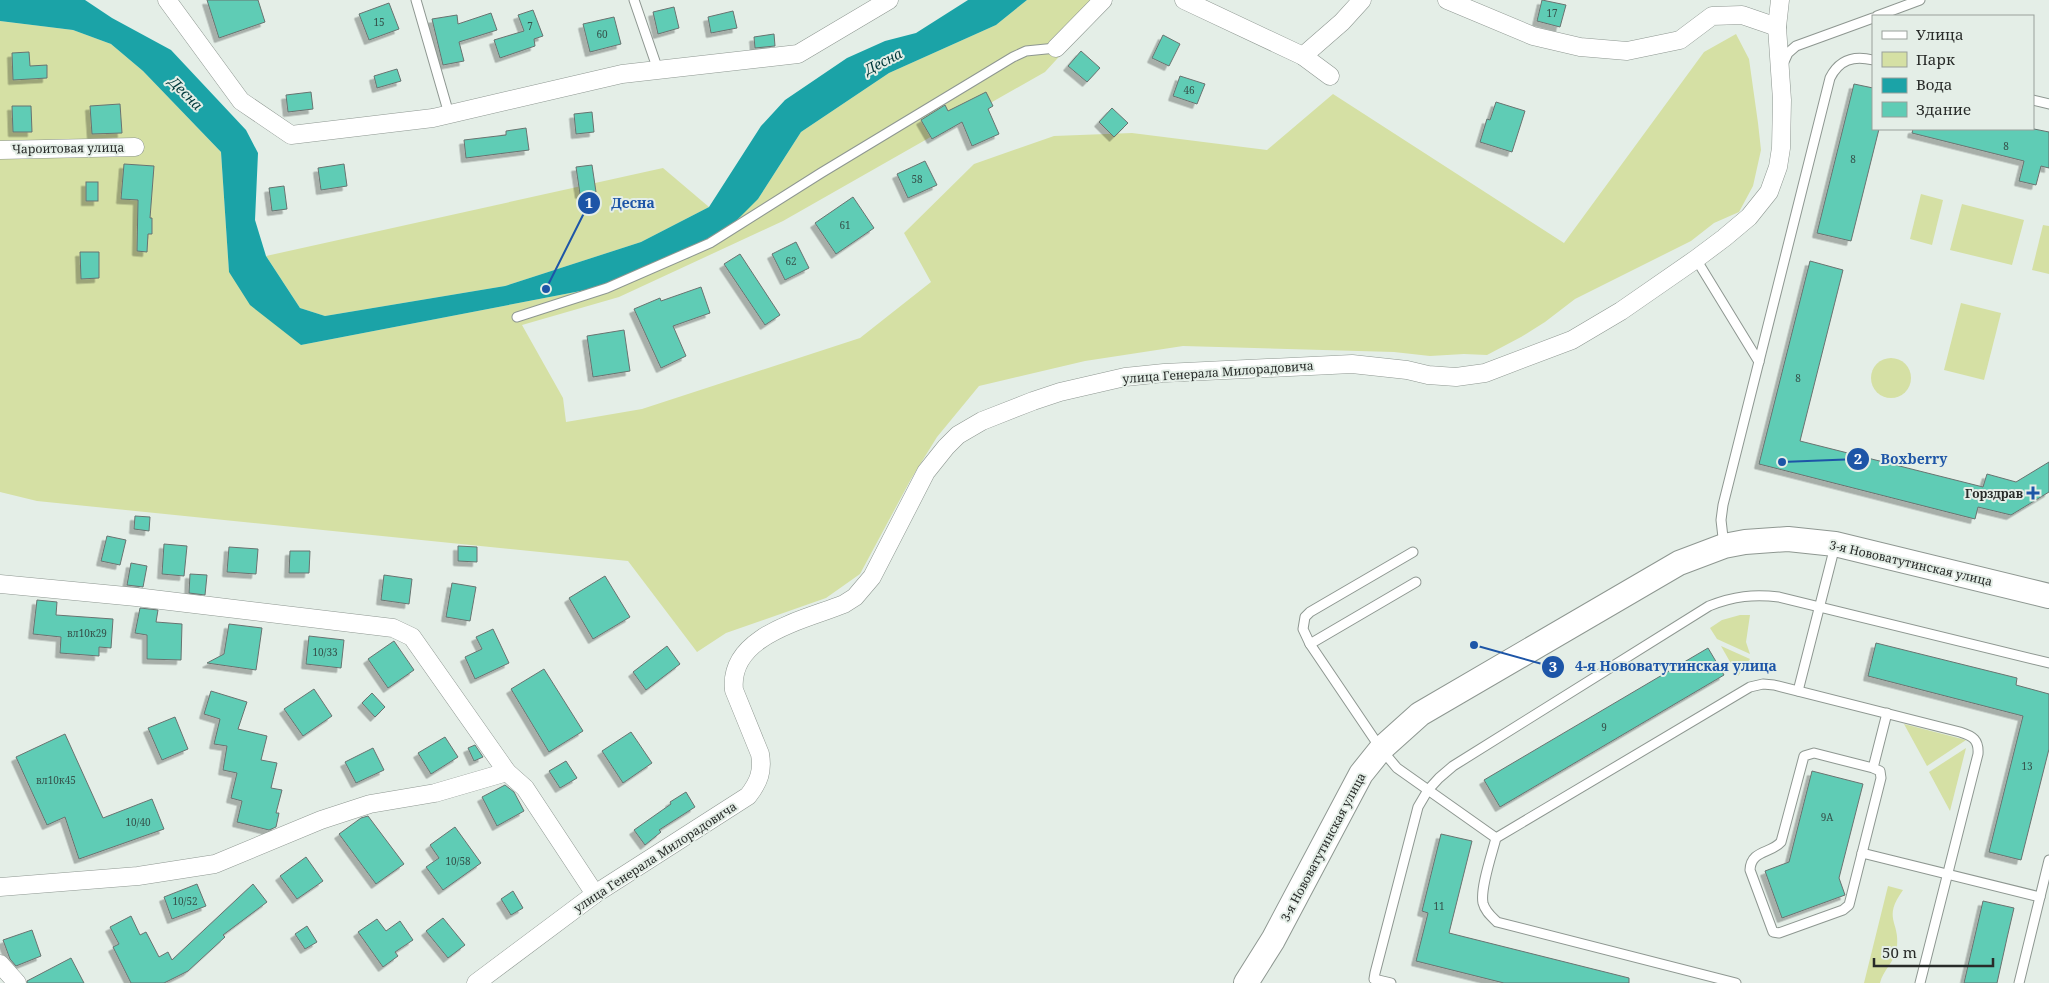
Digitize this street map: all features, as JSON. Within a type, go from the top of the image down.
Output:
[{"type":"street","points":[[167,0],[241,101],[291,135],[433,118],[622,74],[798,54],[889,0]]},
{"type":"street","points":[[1056,48],[1103,0]]},
{"type":"street","points":[[1184,0],[1303,56],[1330,76]]},
{"type":"street","points":[[1303,56],[1362,0]]},
{"type":"street","points":[[1447,0],[1533,36],[1580,47],[1628,51],[1680,40],[1712,16],[1742,15],[1777,27]]},
{"type":"street","name":"улица Генерала Милорадовича","points":[[476,983],[595,894],[738,804],[752,792],[761,776],[762,764],[760,754],[734,690],[733,681],[743,655],[758,640],[771,633],[844,604],[854,597],[872,576],[926,472],[958,435],[974,426],[1033,401],[1060,392],[1125,377],[1352,364],[1456,377],[1485,373],[1572,340],[1621,311],[1696,259],[1749,218],[1769,192],[1778,167],[1782,148],[1783,124],[1777,27],[1780,0]]},
{"type":"street","name":"Чароитовая улица","points":[[0,150],[135,146]]},
{"type":"street","name":"3-я Нововатутинская улица","points":[[1246,983],[1273,940],[1361,774],[1381,749],[1428,709],[1679,563],[1724,546],[1745,542],[1788,539],[1835,544],[2049,596]]},
{"type":"street","points":[[0,584],[136,597],[393,628],[412,637],[507,772],[525,788],[595,894]]},
{"type":"street","points":[[0,887],[138,876],[215,864],[321,820],[370,804],[434,793],[507,772]]},
{"type":"street","points":[[0,964],[18,983]]},
{"type":"lane","points":[[416,0],[450,114]]},
{"type":"lane","points":[[634,0],[658,70]]},
{"type":"lane","points":[[1880,15],[1920,0]]},
{"type":"lane","points":[[1780,78],[1784,59],[1796,46],[1872,18]]},
{"type":"lane","points":[[517,317],[608,288],[710,243],[821,173],[1013,58],[1026,51],[1056,48]]},
{"type":"lane","points":[[1724,546],[1721,520],[1723,505],[1830,78],[1834,70],[1841,63],[1850,59],[1872,60]]},
{"type":"lane","points":[[2034,100],[2049,104]]},
{"type":"lane","points":[[1696,259],[1759,362]]},
{"type":"lane","points":[[1798,691],[1835,544]]},
{"type":"lane","points":[[1413,552],[1310,612],[1304,617],[1303,622],[1310,644],[1381,749],[1397,768],[1496,838]]},
{"type":"lane","points":[[1310,644],[1416,582]]},
{"type":"lane","points":[[1391,983],[1373,981],[1418,807],[1428,790],[1453,766],[1709,606],[1733,597],[1759,594],[1779,597],[2049,663]]},
{"type":"lane","points":[[1736,983],[1497,922],[1487,912],[1483,902],[1484,886],[1496,838],[1750,687],[1763,684],[1887,713],[1971,735],[1975,739],[1978,747],[1920,983]]},
{"type":"lane","points":[[1873,768],[1887,713]]},
{"type":"lane","points":[[1814,753],[1873,768],[1878,769],[1882,774],[1850,902],[1846,908],[1779,933],[1773,932],[1750,870],[1750,863],[1757,854],[1773,849],[1781,842],[1804,756],[1814,753]]},
{"type":"lane","points":[[1862,852],[2040,897]]},
{"type":"lane","points":[[2019,983],[2049,860]]},
{"type":"green space","points":[[1027,0],[1111,0],[1045,72],[783,221],[619,297],[522,325],[563,398],[566,422],[642,409],[860,338],[931,282],[904,233],[974,164],[1054,136],[1132,133],[1267,150],[1333,94],[1564,243],[1704,52],[1736,34],[1749,59],[1758,123],[1761,150],[1753,186],[1739,212],[1714,223],[1691,241],[1575,299],[1545,322],[1487,355],[1430,356],[1394,352],[1183,346],[1085,361],[979,386],[937,437],[911,479],[860,574],[826,598],[726,633],[697,652],[628,561],[37,501],[0,492],[0,21],[73,30],[111,44],[143,71],[221,152],[229,272],[301,345],[591,289],[758,199],[801,132],[889,73],[996,25]]},
{"type":"green space","points":[[663,168],[709,207],[641,242],[505,286],[325,316],[300,308],[266,256]]},
{"type":"green space","points":[[1921,194],[1943,200],[1932,245],[1910,239]]},
{"type":"green space","points":[[1962,204],[2024,220],[2012,265],[1950,250]]},
{"type":"green space","points":[[2043,225],[2049,226],[2049,274],[2032,270]]},
{"type":"green space","points":[[1961,303],[2001,313],[1984,380],[1944,370]]},
{"type":"green space","points":[[1891,358],[1905,364],[1911,378],[1905,392],[1891,398],[1877,392],[1871,378],[1877,364]]},
{"type":"green space","points":[[1740,615],[1750,615],[1746,642],[1750,654],[1717,639],[1710,628],[1722,620]]},
{"type":"green space","points":[[1721,646],[1750,659],[1738,676]]},
{"type":"green space","points":[[1904,724],[1966,740],[1927,766]]},
{"type":"green space","points":[[1966,748],[1950,811],[1929,772]]},
{"type":"green space","points":[[1888,886],[1903,890],[1894,907],[1893,914],[1897,938],[1896,952],[1880,983],[1864,983]]},
{"type":"water","points":[[0,0],[85,0],[112,18],[171,50],[246,130],[258,153],[255,220],[266,256],[300,308],[325,316],[505,286],[641,242],[709,207],[761,126],[785,100],[847,58],[885,41],[916,33],[968,0],[1027,0],[996,25],[889,73],[801,132],[758,199],[725,232],[689,258],[591,289],[301,345],[250,305],[229,272],[221,152],[143,71],[111,44],[73,30],[0,21]]},
{"type":"building","points":[[207,0],[258,0],[265,22],[219,38]]},
{"type":"building","points":[[1542,0],[1566,5],[1560,27],[1537,21]]},
{"type":"building","points":[[389,3],[399,29],[369,40],[359,14]]},
{"type":"building","points":[[674,7],[679,28],[658,34],[653,12]]},
{"type":"building","points":[[533,10],[543,36],[534,39],[535,46],[500,58],[494,40],[524,31],[518,15]]},
{"type":"building","points":[[733,11],[737,28],[711,33],[708,17]]},
{"type":"building","points":[[491,13],[497,30],[459,42],[464,61],[443,65],[432,19],[457,15],[458,24]]},
{"type":"building","points":[[614,17],[621,44],[590,52],[583,24]]},
{"type":"building","points":[[774,34],[775,46],[755,48],[754,37]]},
{"type":"building","points":[[1163,35],[1180,44],[1169,66],[1152,58]]},
{"type":"building","points":[[1081,51],[1100,68],[1087,82],[1068,66]]},
{"type":"building","points":[[29,52],[30,66],[47,65],[47,78],[13,80],[12,53]]},
{"type":"building","points":[[397,69],[401,81],[377,88],[374,76]]},
{"type":"building","points":[[1180,76],[1205,84],[1197,104],[1173,96]]},
{"type":"building","points":[[1854,84],[1872,88],[1872,130],[1879,130],[1851,241],[1817,233]]},
{"type":"building","points":[[311,92],[313,109],[288,112],[286,95]]},
{"type":"building","points":[[986,92],[993,106],[988,109],[999,134],[972,146],[962,122],[932,139],[921,120],[945,105],[948,111]]},
{"type":"building","points":[[1496,102],[1525,111],[1512,152],[1480,142],[1487,119],[1490,120]]},
{"type":"building","points":[[120,104],[122,133],[92,134],[90,106]]},
{"type":"building","points":[[12,106],[31,106],[32,132],[13,132]]},
{"type":"building","points":[[1112,108],[1128,123],[1114,137],[1099,122]]},
{"type":"building","points":[[592,112],[594,132],[576,134],[574,114]]},
{"type":"building","points":[[526,128],[529,150],[466,158],[464,140],[506,135],[506,131]]},
{"type":"building","points":[[2034,129],[2049,132],[2049,168],[2041,166],[2036,185],[2019,181],[2024,161],[1912,133],[1913,130]]},
{"type":"building","points":[[925,161],[937,185],[908,198],[897,174]]},
{"type":"building","points":[[124,164],[154,166],[150,218],[152,218],[152,234],[148,234],[147,252],[137,251],[138,200],[121,199]]},
{"type":"building","points":[[344,164],[347,186],[321,190],[318,168]]},
{"type":"building","points":[[592,165],[596,192],[580,194],[576,167]]},
{"type":"building","points":[[86,182],[98,182],[98,201],[86,201]]},
{"type":"building","points":[[284,186],[287,209],[272,211],[269,188]]},
{"type":"building","points":[[853,197],[874,228],[836,254],[815,223]]},
{"type":"building","points":[[796,242],[809,268],[785,280],[772,254]]},
{"type":"building","points":[[80,252],[99,252],[99,278],[81,279]]},
{"type":"building","points":[[740,254],[780,315],[765,325],[724,264]]},
{"type":"building","points":[[1810,261],[1843,270],[1800,441],[1983,487],[1987,474],[2016,482],[2049,462],[2049,492],[2011,515],[1978,507],[1975,519],[1759,464]]},
{"type":"building","points":[[701,287],[710,313],[673,326],[686,356],[661,368],[634,309],[660,298],[661,301]]},
{"type":"building","points":[[624,330],[630,371],[593,377],[587,336]]},
{"type":"building","points":[[135,516],[150,517],[149,531],[134,529]]},
{"type":"building","points":[[107,536],[126,540],[120,565],[101,561]]},
{"type":"building","points":[[164,544],[187,546],[184,576],[162,574]]},
{"type":"building","points":[[458,546],[477,547],[477,562],[458,561]]},
{"type":"building","points":[[229,547],[258,549],[256,574],[227,572]]},
{"type":"building","points":[[290,551],[310,551],[309,573],[289,573]]},
{"type":"building","points":[[131,563],[147,566],[143,587],[127,585]]},
{"type":"building","points":[[190,574],[207,575],[205,595],[189,593]]},
{"type":"building","points":[[384,575],[412,579],[409,604],[381,600]]},
{"type":"building","points":[[605,576],[630,617],[593,639],[569,598]]},
{"type":"building","points":[[452,583],[476,587],[470,621],[446,617]]},
{"type":"building","points":[[37,600],[57,602],[56,615],[113,619],[111,648],[99,647],[99,656],[60,653],[61,637],[33,634]]},
{"type":"building","points":[[140,608],[158,610],[156,622],[182,624],[181,660],[147,659],[147,635],[135,633]]},
{"type":"building","points":[[229,624],[262,628],[256,670],[207,663],[224,654]]},
{"type":"building","points":[[493,629],[509,663],[475,679],[465,657],[482,649],[476,637]]},
{"type":"building","points":[[309,636],[344,640],[341,668],[306,664]]},
{"type":"building","points":[[394,641],[414,670],[388,688],[368,659]]},
{"type":"building","points":[[1876,643],[2017,678],[2016,685],[2049,694],[2049,749],[2021,860],[1989,852],[2023,716],[1868,676]]},
{"type":"building","points":[[667,646],[680,664],[646,690],[633,672]]},
{"type":"building","points":[[1708,648],[1724,675],[1500,807],[1484,780]]},
{"type":"building","points":[[544,669],[583,731],[549,752],[511,689]]},
{"type":"building","points":[[314,689],[332,716],[303,736],[284,709]]},
{"type":"building","points":[[211,691],[247,702],[238,729],[267,736],[261,760],[277,763],[271,788],[282,790],[276,813],[279,813],[276,827],[269,830],[237,822],[242,801],[231,798],[237,773],[223,770],[227,746],[214,744],[220,719],[204,714]]},
{"type":"building","points":[[372,693],[385,707],[375,717],[362,703]]},
{"type":"building","points":[[175,717],[188,749],[162,760],[148,728]]},
{"type":"building","points":[[631,732],[652,763],[623,783],[602,751]]},
{"type":"building","points":[[65,734],[103,818],[152,799],[164,829],[79,859],[65,817],[47,825],[16,757]]},
{"type":"building","points":[[445,737],[458,757],[431,774],[418,753]]},
{"type":"building","points":[[475,745],[483,757],[474,761],[468,748]]},
{"type":"building","points":[[373,748],[384,770],[356,783],[345,762]]},
{"type":"building","points":[[566,761],[577,778],[560,788],[549,771]]},
{"type":"building","points":[[1812,771],[1863,784],[1839,878],[1845,895],[1782,918],[1765,871],[1789,862]]},
{"type":"building","points":[[505,785],[514,792],[524,811],[497,826],[482,797]]},
{"type":"building","points":[[686,792],[695,807],[659,830],[661,832],[645,845],[634,830]]},
{"type":"building","points":[[368,816],[404,864],[376,884],[339,834],[361,818]]},
{"type":"building","points":[[455,827],[481,863],[443,890],[426,867],[439,858],[430,845]]},
{"type":"building","points":[[1441,834],[1472,841],[1449,933],[1629,978],[1629,983],[1504,983],[1416,961],[1428,913],[1422,911]]},
{"type":"building","points":[[306,857],[323,881],[297,899],[280,876]]},
{"type":"building","points":[[197,884],[206,906],[172,919],[164,897]]},
{"type":"building","points":[[253,884],[267,902],[223,935],[225,937],[188,971],[164,983],[131,983],[113,947],[119,944],[110,927],[131,916],[140,935],[146,932],[159,957],[168,952],[172,960]]},
{"type":"building","points":[[513,891],[523,908],[511,915],[501,899]]},
{"type":"building","points":[[1983,901],[2014,908],[1997,983],[1964,983]]},
{"type":"building","points":[[443,918],[465,945],[448,958],[426,931]]},
{"type":"building","points":[[377,919],[386,931],[400,921],[413,940],[395,952],[398,956],[383,967],[358,932]]},
{"type":"building","points":[[307,926],[317,942],[305,949],[295,934]]},
{"type":"building","points":[[32,930],[41,956],[16,966],[10,959],[3,940]]},
{"type":"building","points":[[71,958],[84,983],[27,983],[27,981]]},
{"type":"place","name":"Десна","points":[[546,289]]},
{"type":"place","name":"Boxberry","points":[[1782,462]]},
{"type":"place","name":"Горздрав","points":[[2033,493]]},
{"type":"place","name":"4-я Нововатутинская улица","points":[[1474,645]]}]
